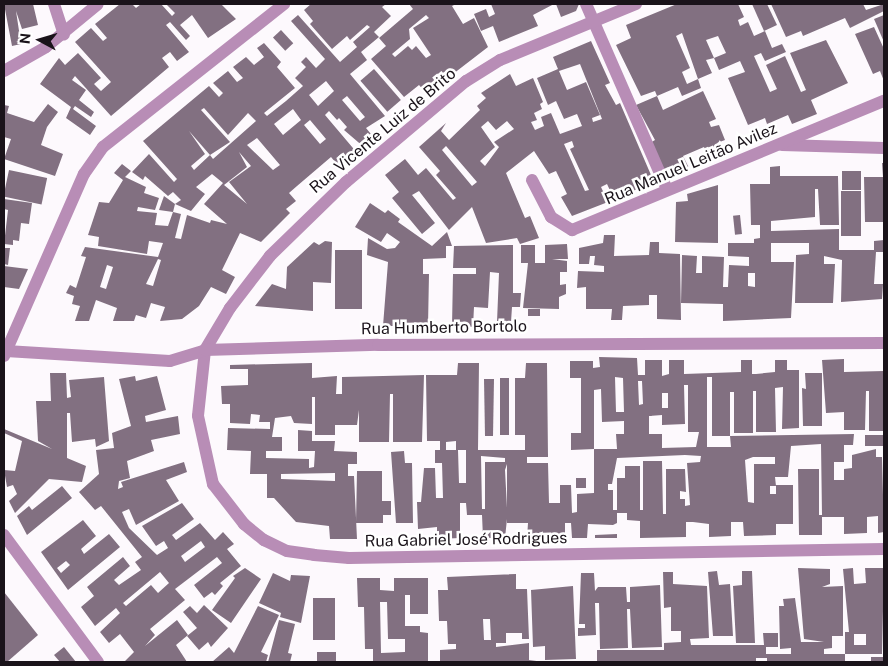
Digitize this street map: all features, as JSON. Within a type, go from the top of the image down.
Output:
[{"type":"street","points":[[54,4],[64,34]]},
{"type":"street","points":[[4,70],[64,34],[98,4]]},
{"type":"street","points":[[5,353],[84,174],[103,147],[284,4]]},
{"type":"street","points":[[586,4],[667,189]]},
{"type":"street","name":"Rua Vicente Luiz de Brito","points":[[204,350],[230,308],[270,256],[426,112],[500,60],[636,4]]},
{"type":"street","name":"Rua Manuel Leitão Avilez","points":[[532,180],[551,217],[572,230],[667,189],[884,101]]},
{"type":"street","points":[[778,145],[884,148]]},
{"type":"street","name":"Rua Humberto Bortolo","points":[[5,353],[170,361],[204,350],[569,342],[884,342]]},
{"type":"street","name":"Rua Gabriel José Rodrigues","points":[[204,350],[198,416],[213,484],[244,524],[287,551],[349,558],[884,549]]},
{"type":"street","points":[[4,535],[98,662]]},
{"type":"building","points":[[4,4],[33,4],[38,25],[22,29],[16,11],[21,44],[12,46]]},
{"type":"building","points":[[120,4],[132,4],[136,8],[141,4],[161,4],[172,16],[175,13],[166,4],[221,4],[236,19],[208,38],[192,15],[180,25],[190,36],[186,40],[170,22],[166,25],[189,52],[177,61],[170,52],[162,58],[169,67],[111,116],[75,76],[72,80],[86,90],[79,100],[94,112],[91,117],[75,106],[73,109],[96,126],[90,135],[66,118],[71,107],[40,84],[59,58],[65,65],[78,53],[101,78],[94,84],[101,91],[111,82],[75,42],[91,28],[103,41],[107,38],[95,24]]},
{"type":"building","points":[[311,4],[386,4],[382,7],[391,16],[374,32],[379,37],[361,52],[367,60],[350,74],[385,116],[366,128],[375,139],[365,148],[344,130],[347,127],[339,118],[337,120],[329,111],[325,115],[358,154],[341,169],[331,157],[289,193],[296,201],[286,209],[290,213],[261,242],[240,233],[222,270],[235,277],[226,294],[211,287],[199,306],[182,319],[160,321],[165,307],[151,303],[146,318],[136,315],[134,321],[113,321],[117,308],[96,300],[89,321],[75,321],[80,306],[72,304],[74,296],[66,293],[70,285],[76,288],[86,257],[81,256],[85,247],[158,257],[163,243],[149,241],[147,254],[98,246],[99,237],[88,235],[99,202],[109,203],[123,180],[114,173],[122,164],[131,171],[125,177],[146,187],[144,193],[159,198],[155,210],[138,207],[137,211],[157,213],[155,225],[168,226],[173,212],[181,214],[175,238],[181,239],[187,215],[210,223],[211,220],[227,224],[204,204],[223,183],[212,174],[196,187],[205,194],[191,211],[175,204],[181,200],[173,192],[168,196],[145,176],[143,180],[132,172],[149,154],[174,182],[177,179],[143,141],[209,86],[219,97],[223,93],[213,83],[228,71],[237,82],[243,78],[233,67],[246,57],[254,65],[264,57],[257,48],[264,43],[281,62],[277,67],[295,88],[264,113],[267,116],[286,101],[303,86],[295,78],[306,67],[301,62],[306,57],[316,68],[325,59],[291,21],[298,15],[340,62],[357,47],[353,42],[370,27],[367,25],[350,40],[347,36],[332,49],[310,24],[313,21],[304,10]],"holes":[[[326,81],[334,91],[318,106],[309,95]],[[347,96],[365,117],[360,121],[342,100]],[[204,108],[228,135],[248,113],[256,121],[213,159],[210,155],[230,142],[201,110]],[[293,109],[301,120],[283,135],[274,124]],[[310,120],[326,139],[320,144],[304,125]],[[189,131],[210,155],[194,170],[191,166],[205,154]],[[257,138],[280,165],[273,170],[247,145]],[[239,152],[251,166],[229,182],[247,204],[224,185],[247,167]],[[158,259],[161,260],[153,286],[146,284]],[[107,265],[113,267],[106,289],[100,287]]]},
{"type":"building","points":[[409,4],[456,4],[452,6],[463,24],[474,18],[488,47],[427,94],[419,85],[404,97],[371,59],[386,46],[379,38],[413,9]],"holes":[[[426,15],[429,18],[413,28],[431,55],[426,58],[416,46],[412,50],[408,46],[395,57],[392,54],[410,39],[409,29]]]},
{"type":"building","points":[[491,4],[554,4],[533,15],[538,26],[499,42],[493,26],[481,31],[474,14],[486,9],[489,17],[495,14]]},
{"type":"building","points":[[556,4],[579,4],[576,11],[561,17]]},
{"type":"building","points":[[677,4],[738,4],[744,17],[738,20],[740,26],[748,22],[754,36],[765,31],[772,48],[782,44],[786,52],[765,61],[761,53],[754,56],[770,92],[777,89],[766,65],[785,56],[801,92],[806,90],[790,53],[826,40],[848,83],[811,100],[817,114],[792,124],[788,115],[767,124],[765,118],[748,125],[728,78],[745,72],[740,61],[719,70],[714,58],[706,60],[712,73],[698,79],[701,88],[682,96],[678,87],[657,96],[655,91],[641,96],[616,45],[631,38],[626,25]],"holes":[[[682,33],[698,79],[687,84],[682,72],[690,68],[676,36]],[[718,36],[726,53],[714,58],[706,40]]]},
{"type":"building","points":[[752,4],[767,4],[777,25],[764,31]]},
{"type":"building","points":[[771,4],[863,4],[866,10],[884,4],[884,11],[850,28],[845,18],[803,36],[801,31],[786,37]]},
{"type":"building","points":[[884,15],[884,42],[874,19]]},
{"type":"building","points":[[874,27],[884,49],[884,81],[880,71],[873,74],[855,34]]},
{"type":"building","points":[[281,30],[293,43],[285,51],[273,38]]},
{"type":"building","points":[[591,41],[610,83],[605,85],[616,105],[620,103],[654,182],[614,199],[607,184],[601,187],[608,202],[572,216],[561,197],[567,194],[556,171],[549,174],[534,151],[506,173],[525,218],[530,216],[539,238],[520,244],[517,238],[486,243],[472,207],[449,230],[419,191],[412,195],[435,223],[422,234],[392,198],[399,192],[385,175],[405,159],[418,175],[426,168],[453,200],[456,198],[436,175],[440,171],[419,147],[446,123],[441,131],[449,140],[480,110],[477,106],[486,98],[481,93],[510,74],[516,86],[533,78],[543,102],[540,104],[542,109],[534,113],[537,120],[531,122],[535,130],[544,126],[541,117],[551,113],[560,134],[582,126],[577,114],[564,119],[556,101],[548,105],[537,78],[558,69],[553,57]],"holes":[[[580,64],[602,119],[593,122],[592,118],[600,115],[586,82],[567,90],[559,71]],[[488,121],[496,130],[507,121],[514,129],[494,142],[499,147],[485,166],[480,161],[495,147],[481,127]],[[572,141],[574,147],[570,149],[589,190],[585,191],[564,144]],[[446,146],[477,182],[472,186],[442,150]]]},
{"type":"building","points":[[374,69],[401,100],[387,112],[360,81]]},
{"type":"building","points":[[703,91],[716,119],[709,122],[711,127],[719,125],[725,140],[717,143],[723,155],[710,160],[704,147],[683,156],[689,168],[666,177],[650,143],[655,140],[636,105],[657,96],[663,110]]},
{"type":"building","points":[[48,104],[58,112],[47,127],[41,145],[63,154],[55,176],[4,159],[11,139],[4,137],[4,105],[9,106],[7,113],[34,122]]},
{"type":"building","points":[[882,163],[884,163],[884,222],[865,222],[864,177],[883,177]]},
{"type":"building","points":[[780,166],[780,176],[838,176],[839,225],[820,225],[818,189],[815,189],[815,217],[771,221],[771,231],[839,229],[839,250],[874,250],[874,241],[884,240],[884,252],[876,252],[874,284],[883,284],[882,299],[841,302],[842,260],[824,256],[824,264],[835,264],[833,303],[795,303],[796,255],[809,254],[809,243],[771,243],[771,262],[794,262],[791,318],[723,321],[723,304],[681,303],[682,255],[697,256],[696,273],[702,273],[702,256],[724,257],[723,287],[728,287],[729,265],[749,266],[749,257],[728,256],[728,243],[754,243],[754,239],[760,238],[760,225],[751,225],[750,184],[770,184],[770,167]],"holes":[[[748,273],[755,273],[755,287],[748,286]]]},
{"type":"building","points":[[9,170],[47,178],[42,205],[4,197]]},
{"type":"building","points":[[842,171],[861,171],[861,190],[842,190]]},
{"type":"building","points":[[718,185],[718,243],[675,242],[676,202],[688,201],[687,194]]},
{"type":"building","points":[[841,191],[861,191],[861,236],[841,236]]},
{"type":"building","points":[[164,196],[175,204],[173,212],[159,210]]},
{"type":"building","points":[[4,199],[32,203],[29,224],[21,223],[19,241],[13,240],[13,245],[4,244],[8,210],[4,209]]},
{"type":"building","points":[[370,203],[385,213],[388,210],[400,219],[398,222],[432,246],[447,232],[452,246],[446,246],[446,258],[423,259],[423,274],[429,274],[428,326],[383,326],[388,262],[367,255],[368,238],[387,249],[395,248],[400,242],[387,233],[381,242],[355,227]]},
{"type":"building","points":[[740,215],[742,234],[735,235],[733,216]]},
{"type":"building","points":[[604,235],[615,235],[614,256],[649,255],[650,242],[659,242],[659,253],[680,254],[681,320],[657,319],[657,295],[649,295],[649,305],[623,306],[622,320],[611,320],[612,309],[586,309],[586,287],[577,288],[578,271],[604,272],[604,266],[594,265],[595,256],[590,256],[589,264],[579,264],[579,248],[603,243]]},
{"type":"building","points":[[325,241],[332,242],[331,283],[313,282],[313,311],[255,306],[272,284],[286,289],[287,267],[314,242],[319,245]]},
{"type":"building","points":[[567,244],[568,259],[552,259],[567,261],[567,272],[560,272],[560,285],[566,284],[566,294],[559,297],[559,309],[523,308],[528,263],[521,263],[521,245],[535,245],[535,263],[545,263],[545,245]]},
{"type":"building","points":[[513,245],[513,293],[521,293],[520,307],[512,307],[511,322],[497,322],[499,273],[490,272],[488,308],[474,307],[473,327],[452,326],[453,274],[476,274],[476,268],[453,268],[454,246]]},
{"type":"building","points":[[4,248],[10,248],[8,265],[4,264]]},
{"type":"building","points":[[335,250],[362,250],[362,309],[335,309]]},
{"type":"building","points":[[4,266],[28,269],[19,289],[4,287]]},
{"type":"building","points":[[528,309],[540,309],[540,316],[528,316]]},
{"type":"building","points":[[599,357],[637,358],[638,375],[645,375],[645,360],[662,360],[662,376],[669,374],[669,360],[684,360],[684,374],[741,372],[741,360],[752,360],[752,374],[756,374],[775,372],[775,360],[787,360],[787,370],[799,370],[799,428],[782,429],[783,387],[775,388],[776,432],[756,432],[756,391],[753,391],[753,433],[734,433],[734,392],[730,392],[730,436],[854,434],[853,445],[844,445],[844,462],[834,462],[834,480],[844,480],[844,469],[852,468],[852,455],[876,449],[876,457],[882,457],[884,532],[878,533],[878,516],[867,517],[867,533],[844,534],[844,517],[822,517],[822,535],[799,535],[798,469],[819,469],[819,515],[822,515],[821,444],[791,446],[788,477],[775,477],[776,486],[793,485],[793,524],[776,524],[776,535],[744,536],[743,522],[731,522],[731,536],[709,537],[709,524],[686,522],[686,537],[640,538],[640,521],[627,520],[627,513],[617,513],[617,523],[613,525],[588,524],[587,538],[572,538],[571,523],[565,523],[565,538],[527,538],[528,523],[507,523],[507,519],[505,538],[483,538],[482,515],[467,515],[466,503],[460,503],[460,538],[437,539],[437,527],[418,529],[417,502],[421,502],[424,468],[435,468],[436,498],[443,498],[442,463],[435,463],[435,450],[440,450],[440,441],[427,441],[426,375],[457,375],[458,363],[479,363],[478,450],[525,450],[525,435],[515,435],[515,378],[525,378],[526,363],[547,363],[548,457],[527,457],[527,463],[548,463],[549,503],[560,503],[560,485],[571,485],[572,513],[577,512],[577,494],[594,493],[594,449],[571,450],[571,433],[581,433],[581,378],[570,378],[570,361],[593,361],[593,368],[600,367]],"holes":[[[615,377],[623,378],[624,412],[616,412]],[[707,377],[712,377],[712,436],[730,436],[731,447],[707,447]],[[638,381],[642,381],[643,404],[639,405]],[[684,385],[688,385],[688,432],[699,432],[696,447],[662,448],[662,434],[649,434],[649,416],[662,415],[662,425],[685,424]],[[601,389],[602,422],[624,421],[624,434],[616,434],[617,449],[594,449],[594,390]],[[662,393],[668,393],[668,408],[662,408]],[[456,441],[456,450],[446,450],[446,442]],[[458,450],[466,450],[466,483],[459,483]],[[481,456],[505,458],[505,462],[485,462],[485,509],[482,509]],[[701,456],[700,462],[687,463],[690,505],[685,506],[685,499],[680,499],[680,491],[686,492],[685,469],[666,469],[666,514],[663,514],[662,461],[643,461],[643,510],[640,510],[640,466],[625,466],[625,478],[617,478],[617,510],[613,510],[613,490],[608,490],[608,484],[612,484],[617,458]],[[753,457],[775,457],[775,464],[754,464],[754,503],[748,502],[745,460]],[[507,464],[507,508],[505,470]],[[770,486],[776,486],[776,494],[770,494]]]},
{"type":"building","points":[[844,359],[844,372],[884,371],[884,431],[869,431],[869,391],[866,391],[865,430],[844,430],[844,412],[826,413],[822,360]]},
{"type":"building","points":[[312,363],[312,378],[337,376],[336,394],[342,394],[342,377],[424,375],[422,442],[393,442],[393,394],[390,394],[389,442],[359,442],[359,410],[357,425],[335,425],[335,435],[315,435],[315,397],[312,397],[312,424],[294,423],[291,416],[275,418],[272,437],[282,437],[282,451],[266,451],[266,458],[309,459],[309,468],[314,467],[315,451],[298,451],[298,430],[312,431],[312,441],[335,441],[334,451],[357,452],[357,464],[348,464],[348,476],[354,476],[357,539],[330,539],[329,526],[296,522],[274,498],[267,498],[267,474],[250,474],[251,451],[227,450],[228,428],[270,429],[270,422],[259,422],[260,415],[251,414],[250,424],[230,423],[230,404],[222,404],[221,386],[248,385],[248,369],[230,369],[230,365]],"holes":[[[335,473],[335,481],[281,479],[281,474]]]},
{"type":"building","points":[[50,373],[66,373],[67,398],[71,397],[69,380],[104,377],[109,441],[96,447],[95,439],[72,442],[70,413],[67,413],[67,458],[86,466],[82,482],[49,479],[15,513],[9,501],[17,494],[13,485],[7,487],[4,470],[15,471],[22,441],[4,433],[4,429],[52,449],[38,441],[36,401],[51,401]]},
{"type":"building","points":[[805,373],[822,373],[822,426],[803,426],[802,388],[806,389]]},
{"type":"building","points":[[135,376],[136,381],[157,376],[166,410],[145,416],[146,422],[178,416],[180,434],[151,440],[154,451],[127,461],[130,478],[119,481],[118,489],[123,487],[121,482],[184,462],[187,472],[166,480],[179,501],[136,525],[129,509],[122,512],[129,528],[157,555],[168,548],[164,541],[156,546],[142,526],[182,503],[194,519],[172,535],[176,540],[200,523],[215,540],[223,532],[234,544],[227,549],[241,566],[220,583],[223,586],[215,595],[212,592],[204,598],[194,585],[222,563],[217,557],[175,589],[185,600],[150,629],[155,635],[145,646],[177,620],[188,635],[176,645],[187,662],[124,662],[134,652],[120,634],[109,643],[100,632],[120,613],[116,608],[95,626],[81,607],[94,596],[87,587],[123,557],[130,566],[114,580],[119,585],[141,570],[135,562],[142,557],[101,506],[95,510],[79,492],[99,474],[96,450],[114,448],[112,433],[131,426],[119,379]],"holes":[[[201,541],[205,547],[185,562],[181,556]],[[160,572],[169,583],[158,593],[151,585],[126,606],[123,603]]]},
{"type":"building","points":[[500,378],[509,378],[509,435],[500,435]]},
{"type":"building","points":[[484,379],[494,379],[493,436],[485,436]]},
{"type":"building","points":[[865,435],[884,435],[884,446],[865,446]]},
{"type":"building","points":[[404,451],[405,463],[412,463],[413,523],[396,523],[391,452]]},
{"type":"building","points":[[357,471],[382,471],[382,501],[391,501],[391,515],[383,515],[383,523],[356,523]]},
{"type":"building","points":[[576,478],[586,478],[586,488],[576,488]]},
{"type":"building","points":[[62,486],[72,498],[27,535],[17,516],[29,506],[32,510]]},
{"type":"building","points":[[83,520],[96,536],[81,549],[84,554],[109,534],[120,547],[68,590],[41,552]],"holes":[[[66,561],[70,565],[61,573],[57,568]]]},
{"type":"building","points":[[617,534],[617,538],[595,538],[595,535]]},
{"type":"building","points":[[245,568],[261,579],[231,623],[212,610],[235,578],[233,576]]},
{"type":"building","points":[[798,568],[830,569],[830,584],[822,587],[843,586],[843,636],[832,636],[832,648],[824,649],[824,654],[845,654],[845,662],[767,662],[767,658],[756,658],[756,662],[597,662],[597,650],[664,650],[664,643],[681,642],[681,631],[671,631],[671,607],[664,608],[663,572],[673,572],[673,584],[707,586],[709,638],[690,639],[691,645],[764,645],[763,633],[778,633],[778,647],[766,647],[766,654],[791,654],[791,648],[780,649],[779,606],[784,606],[783,599],[795,598],[801,642],[824,642],[804,639]]},
{"type":"building","points":[[853,568],[854,584],[866,583],[865,568],[884,568],[882,654],[845,654],[845,632],[849,632],[843,569]],"holes":[[[854,634],[866,634],[866,645],[854,645]]]},
{"type":"building","points":[[717,571],[719,585],[730,584],[733,636],[713,636],[708,572]]},
{"type":"building","points":[[742,571],[752,571],[755,643],[736,643],[733,586],[742,585]]},
{"type":"building","points":[[273,573],[290,581],[291,575],[310,576],[301,623],[280,617],[281,613],[259,603]]},
{"type":"building","points":[[581,573],[594,573],[595,591],[598,587],[626,587],[627,602],[630,602],[630,587],[660,585],[662,647],[632,648],[630,609],[627,609],[628,648],[600,649],[599,603],[595,603],[596,635],[578,636],[578,628],[585,628],[585,624],[579,624]]},
{"type":"building","points":[[516,574],[516,589],[527,589],[529,639],[522,639],[522,633],[506,633],[506,643],[496,643],[496,647],[529,643],[529,660],[544,662],[440,662],[440,650],[456,649],[456,644],[448,644],[447,621],[439,621],[438,590],[448,590],[447,577]],"holes":[[[483,619],[490,619],[491,640],[484,640]]]},
{"type":"building","points":[[357,578],[380,578],[380,590],[394,591],[394,578],[428,578],[428,614],[410,614],[410,595],[405,595],[405,626],[420,626],[420,632],[428,633],[428,662],[373,662],[373,649],[365,649],[364,607],[358,607]],"holes":[[[380,602],[387,602],[388,639],[405,639],[405,652],[381,653]]]},
{"type":"building","points":[[573,586],[576,659],[545,660],[545,646],[533,647],[531,590]]},
{"type":"building","points":[[4,592],[38,635],[7,662],[4,662]]},
{"type":"building","points":[[313,598],[335,598],[335,640],[313,640]]},
{"type":"building","points":[[204,605],[228,628],[211,647],[208,642],[199,650],[187,636],[197,628],[183,612],[190,606],[197,613]]},
{"type":"building","points":[[258,606],[279,615],[261,652],[268,655],[266,662],[212,662],[229,647],[234,653]]},
{"type":"building","points":[[279,620],[295,624],[288,653],[292,654],[290,662],[268,662]]},
{"type":"building","points":[[64,647],[76,662],[60,662],[54,655]]},
{"type":"building","points":[[317,652],[336,652],[336,662],[317,662]]},
{"type":"building","points":[[871,657],[884,657],[884,662],[871,662]]}]
